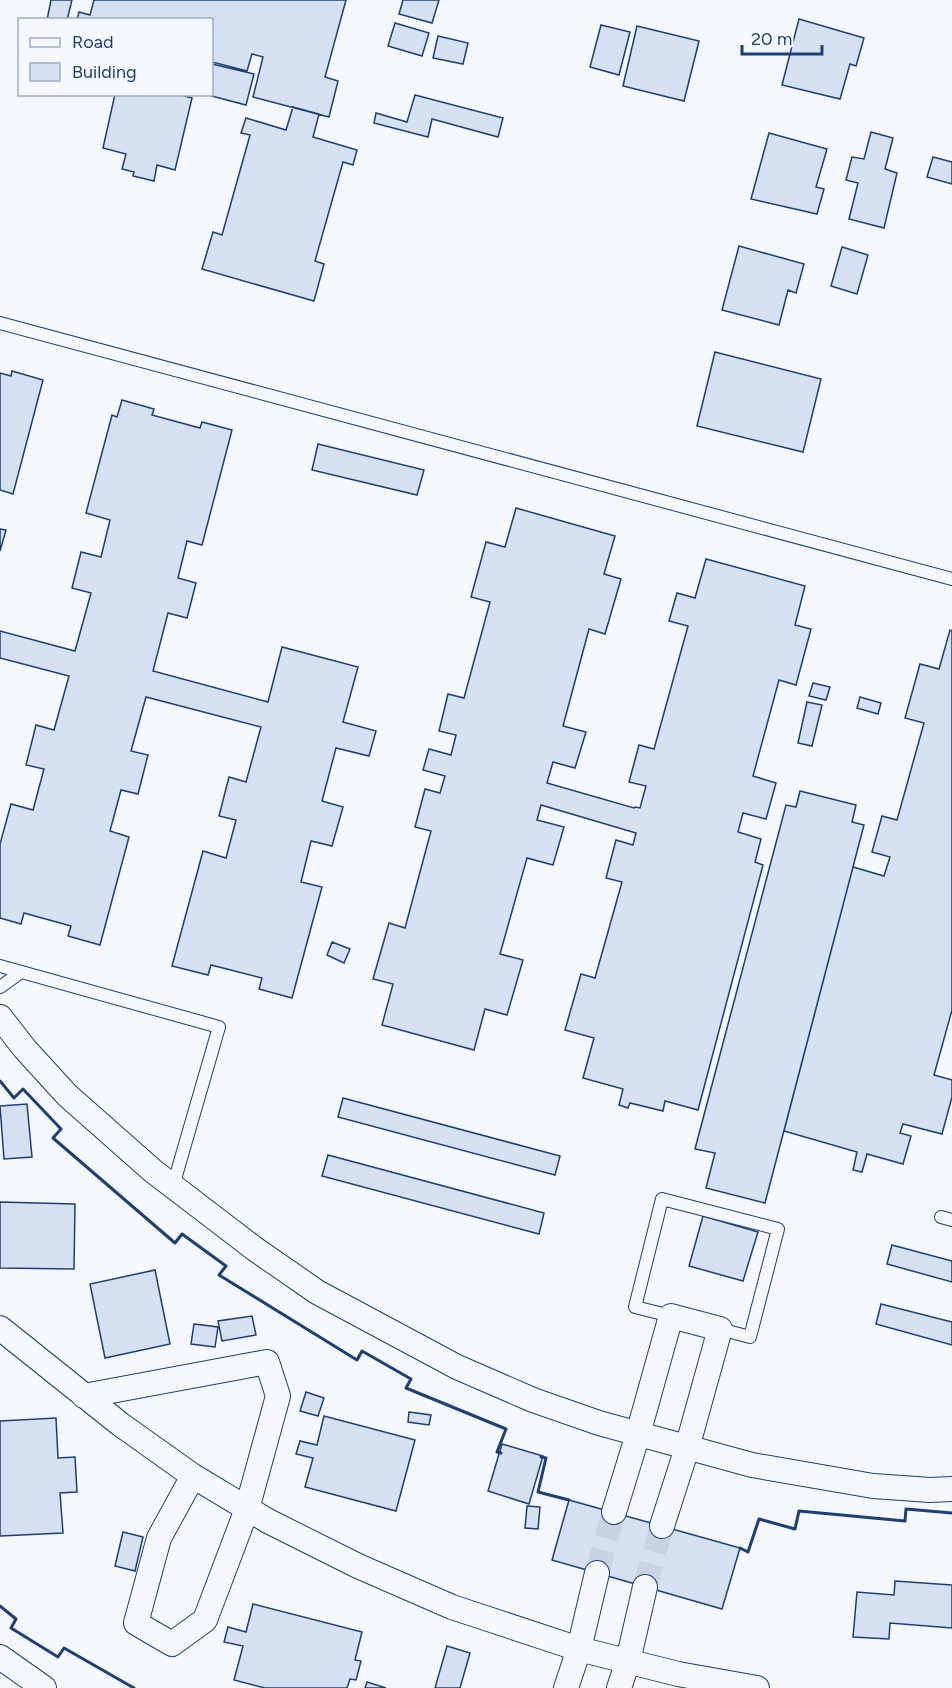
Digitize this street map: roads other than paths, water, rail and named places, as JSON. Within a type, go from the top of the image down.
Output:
[{"type":"street","points":[[0,1017],[25,1049],[67,1095],[153,1172],[255,1249],[317,1292],[457,1367],[533,1400],[599,1423],[752,1465],[873,1486],[952,1490]]},
{"type":"street","points":[[614,1512],[670,1316],[720,1329],[687,1448],[662,1526]]},
{"type":"street","points":[[0,1328],[120,1424],[193,1476],[247,1509],[358,1566],[452,1607],[579,1649],[678,1674],[758,1688]]},
{"type":"street","points":[[84,1396],[267,1362],[278,1396],[247,1509],[205,1620],[172,1644],[136,1623],[159,1538],[193,1476]]},
{"type":"street","points":[[566,1688],[579,1649],[597,1573]]},
{"type":"street","points":[[619,1688],[628,1661],[645,1587]]},
{"type":"street","points":[[0,1657],[44,1688]]},
{"type":"lane","points":[[0,323],[952,579]]},
{"type":"lane","points":[[0,966],[219,1027],[173,1186]]},
{"type":"lane","points":[[0,987],[21,972]]},
{"type":"lane","points":[[670,1316],[635,1307],[662,1199],[778,1229],[750,1337],[720,1329]]},
{"type":"tunnel","points":[[597,1573],[614,1512]]},
{"type":"tunnel","points":[[645,1587],[662,1526]]}]
